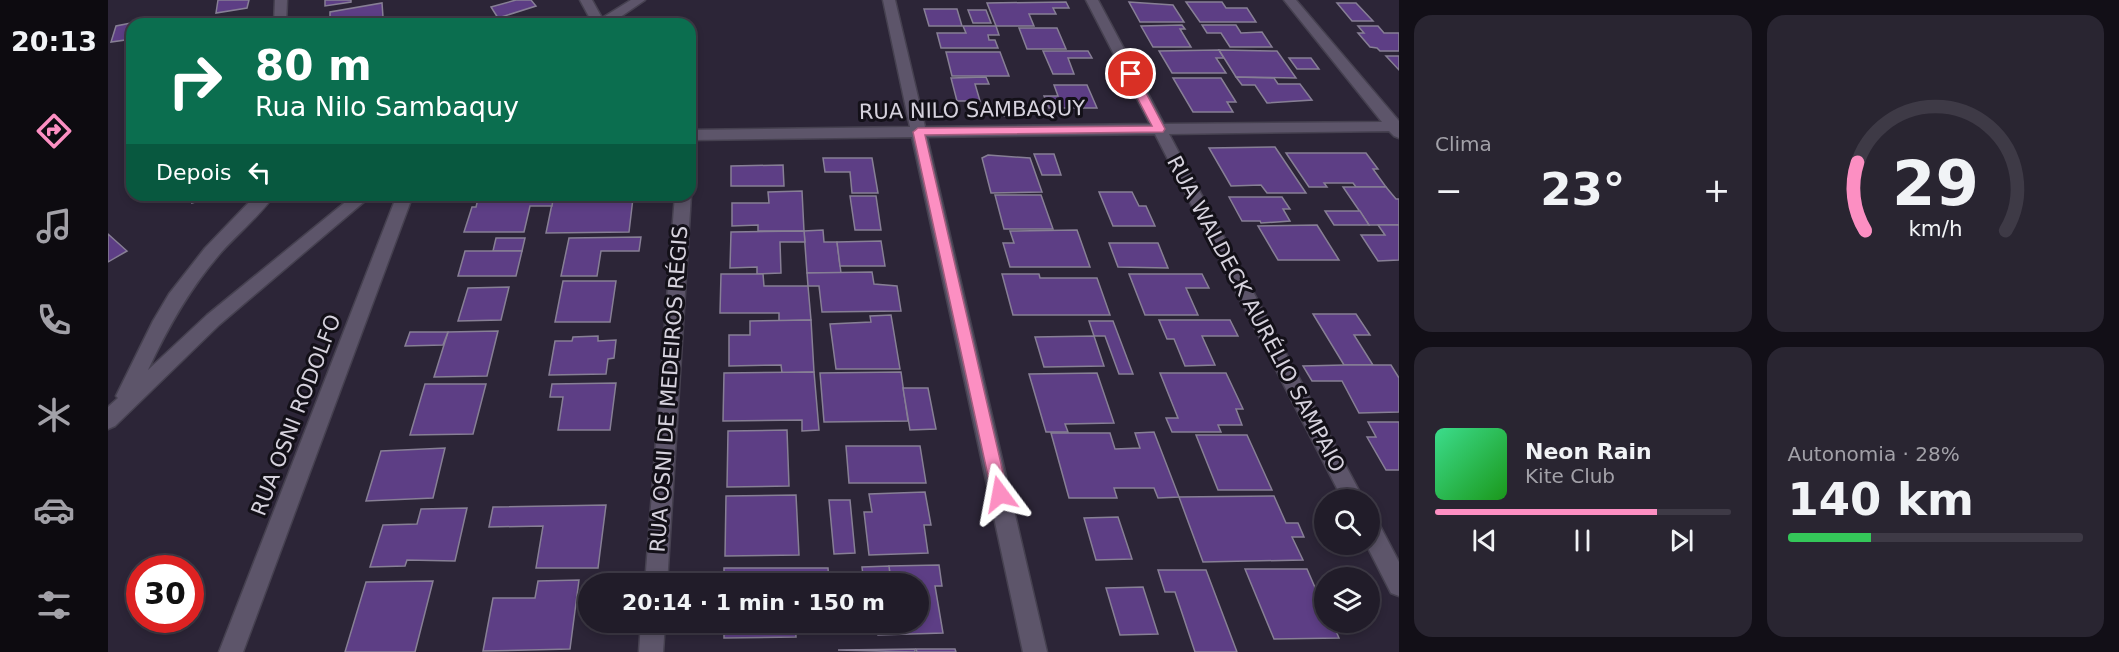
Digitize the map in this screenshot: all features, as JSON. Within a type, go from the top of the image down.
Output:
[{"type":"street","points":[[280,18],[281,0]]},
{"type":"street","points":[[586,0],[596,18]]},
{"type":"street","points":[[610,18],[639,0]]},
{"type":"street","points":[[889,0],[1035,652]]},
{"type":"street","name":"RUA WALDECK AURÉLIO SAMPAIO","points":[[1092,0],[1348,489]]},
{"type":"street","points":[[1290,0],[1397,128]]},
{"type":"street","name":"RUA NILO SAMBAQUY","points":[[696,135],[1397,128]]},
{"type":"street","points":[[122,405],[165,316],[197,268],[228,232],[260,201]]},
{"type":"street","points":[[108,420],[270,271],[357,201]]},
{"type":"street","name":"RUA OSNI RODOLFO","points":[[231,652],[403,201]]},
{"type":"street","name":"RUA OSNI DE MEDEIROS RÉGIS","points":[[657,573],[683,201]]},
{"type":"street","points":[[1380,548],[1399,585]]},
{"type":"street","points":[[651,652],[652,633]]},
{"type":"building","points":[[218,0],[249,0],[247,8],[216,13]]},
{"type":"building","points":[[325,0],[351,0],[351,2],[325,6]]},
{"type":"building","points":[[516,0],[531,0],[536,6],[498,18],[491,7]]},
{"type":"building","points":[[1066,2],[1069,8],[1053,8],[1056,14],[1029,14],[1034,26],[996,26],[987,3]]},
{"type":"building","points":[[1129,2],[1173,5],[1184,22],[1140,22]]},
{"type":"building","points":[[1186,2],[1222,2],[1226,8],[1247,8],[1256,22],[1200,22]]},
{"type":"building","points":[[382,3],[383,17],[330,18],[330,12]]},
{"type":"building","points":[[1337,3],[1356,3],[1373,21],[1352,21]]},
{"type":"building","points":[[924,9],[957,9],[962,26],[929,26]]},
{"type":"building","points":[[968,10],[986,10],[991,23],[973,23]]},
{"type":"building","points":[[126,24],[126,40],[111,42],[116,26]]},
{"type":"building","points":[[1182,25],[1185,29],[1180,29],[1191,47],[1153,47],[1141,26]]},
{"type":"building","points":[[1202,25],[1236,25],[1241,33],[1262,32],[1272,47],[1230,47],[1221,33],[1207,33]]},
{"type":"building","points":[[963,26],[996,26],[999,35],[988,35],[989,40],[995,40],[998,48],[941,48],[937,33],[966,33]]},
{"type":"building","points":[[1358,26],[1378,26],[1384,33],[1399,33],[1399,51],[1380,51],[1370,47],[1358,33],[1364,33]]},
{"type":"building","points":[[1019,28],[1057,28],[1066,49],[1027,49]]},
{"type":"building","points":[[1219,50],[1224,58],[1216,58],[1226,73],[1172,73],[1159,51]]},
{"type":"building","points":[[1219,50],[1277,51],[1296,78],[1236,77]]},
{"type":"building","points":[[1043,51],[1088,51],[1092,58],[1068,58],[1074,74],[1053,74]]},
{"type":"building","points":[[946,52],[1000,52],[1009,76],[952,76]]},
{"type":"building","points":[[1386,56],[1399,56],[1399,70]]},
{"type":"building","points":[[1289,58],[1311,58],[1319,69],[1297,69]]},
{"type":"building","points":[[986,77],[989,84],[975,84],[980,101],[957,101],[951,78]]},
{"type":"building","points":[[1236,77],[1274,78],[1278,84],[1300,84],[1312,100],[1267,103],[1255,85],[1242,85]]},
{"type":"building","points":[[1173,78],[1221,78],[1236,102],[1227,102],[1233,112],[1193,112]]},
{"type":"building","points":[[1054,85],[1087,85],[1097,108],[1049,108],[1044,96],[1058,96]]},
{"type":"building","points":[[1001,106],[1024,106],[1028,116],[1004,116]]},
{"type":"building","points":[[1275,147],[1306,193],[1267,193],[1261,185],[1231,186],[1209,148]]},
{"type":"building","points":[[1286,153],[1366,153],[1378,169],[1373,169],[1386,187],[1356,187],[1353,183],[1324,183],[1327,187],[1309,187]]},
{"type":"building","points":[[1034,154],[1054,154],[1061,175],[1042,175]]},
{"type":"building","points":[[988,155],[1030,158],[1042,192],[991,193],[982,158]]},
{"type":"building","points":[[823,158],[872,158],[878,193],[852,193],[850,172],[825,172]]},
{"type":"building","points":[[783,165],[784,186],[731,186],[731,166]]},
{"type":"building","points":[[1343,187],[1386,187],[1396,199],[1399,199],[1399,225],[1369,225]]},
{"type":"building","points":[[802,191],[804,231],[758,231],[758,225],[732,226],[732,203],[769,203],[768,192]]},
{"type":"building","points":[[1099,192],[1132,192],[1139,206],[1146,206],[1155,226],[1113,226]]},
{"type":"building","points":[[995,195],[1041,195],[1053,229],[1004,229]]},
{"type":"building","points":[[850,196],[876,196],[881,230],[855,230]]},
{"type":"building","points":[[1229,197],[1282,197],[1290,209],[1283,209],[1290,221],[1261,223],[1260,221],[1242,221]]},
{"type":"building","points":[[478,201],[553,201],[552,206],[530,206],[524,232],[464,232],[472,207],[476,207]]},
{"type":"building","points":[[553,201],[633,201],[629,232],[546,233]]},
{"type":"building","points":[[1325,211],[1360,211],[1369,225],[1334,225]]},
{"type":"building","points":[[1317,225],[1339,260],[1278,260],[1258,226]]},
{"type":"building","points":[[1378,225],[1399,225],[1399,260],[1378,261],[1361,235],[1385,235]]},
{"type":"building","points":[[823,230],[824,242],[837,242],[841,273],[807,273],[804,231]]},
{"type":"building","points":[[1077,230],[1090,267],[1010,267],[1003,243],[1014,243],[1010,231]]},
{"type":"building","points":[[804,231],[805,242],[780,242],[781,273],[757,274],[757,267],[730,268],[731,232]]},
{"type":"building","points":[[108,234],[127,251],[108,262]]},
{"type":"building","points":[[641,237],[639,251],[601,251],[597,276],[561,276],[569,238]]},
{"type":"building","points":[[496,238],[525,238],[522,251],[493,251]]},
{"type":"building","points":[[881,241],[885,266],[840,266],[837,242]]},
{"type":"building","points":[[1109,243],[1158,243],[1168,268],[1118,267]]},
{"type":"building","points":[[465,251],[522,251],[516,276],[458,276]]},
{"type":"building","points":[[872,272],[874,284],[897,286],[901,311],[822,312],[819,286],[808,286],[807,273]]},
{"type":"building","points":[[721,274],[763,274],[764,286],[808,286],[811,320],[779,321],[779,313],[720,313]]},
{"type":"building","points":[[1002,274],[1039,274],[1040,278],[1097,278],[1110,315],[1013,315]]},
{"type":"building","points":[[1129,274],[1202,274],[1209,288],[1186,288],[1198,315],[1145,315]]},
{"type":"building","points":[[563,281],[616,281],[610,322],[555,322]]},
{"type":"building","points":[[509,287],[501,320],[458,321],[468,288]]},
{"type":"building","points":[[1313,314],[1356,314],[1370,335],[1354,335],[1373,365],[1344,365]]},
{"type":"building","points":[[891,315],[900,369],[836,369],[830,324],[871,322],[870,316]]},
{"type":"building","points":[[811,320],[814,372],[782,373],[781,365],[729,366],[729,335],[750,335],[750,321]]},
{"type":"building","points":[[1159,320],[1230,320],[1238,336],[1202,336],[1215,365],[1185,366],[1174,339],[1167,339]]},
{"type":"building","points":[[1089,321],[1113,321],[1133,374],[1119,374],[1105,336],[1094,336]]},
{"type":"building","points":[[498,331],[487,376],[434,377],[448,332]]},
{"type":"building","points":[[410,332],[448,332],[443,345],[405,346]]},
{"type":"building","points":[[598,336],[598,341],[616,340],[614,358],[608,359],[606,374],[549,375],[555,341],[572,341],[573,337]]},
{"type":"building","points":[[1094,336],[1104,366],[1044,367],[1035,337]]},
{"type":"building","points":[[1391,365],[1399,378],[1399,412],[1359,413],[1342,381],[1312,381],[1303,366]]},
{"type":"building","points":[[814,372],[819,430],[802,431],[802,420],[723,421],[724,373]]},
{"type":"building","points":[[901,372],[908,421],[824,422],[820,373]]},
{"type":"building","points":[[1097,373],[1114,423],[1065,424],[1068,432],[1046,432],[1029,374]]},
{"type":"building","points":[[1160,373],[1226,373],[1243,409],[1236,409],[1242,425],[1218,425],[1221,432],[1172,432],[1166,418],[1178,418]]},
{"type":"building","points":[[616,383],[610,430],[558,430],[563,397],[550,397],[552,384]]},
{"type":"building","points":[[425,384],[486,384],[473,434],[410,435]]},
{"type":"building","points":[[903,388],[928,388],[936,429],[910,430]]},
{"type":"building","points":[[1368,422],[1399,422],[1399,470],[1386,470],[1367,437],[1376,437]]},
{"type":"building","points":[[787,430],[789,486],[727,487],[728,431]]},
{"type":"building","points":[[1154,432],[1179,497],[1158,498],[1154,488],[1114,488],[1117,498],[1069,498],[1051,433],[1110,433],[1115,449],[1140,448],[1135,433]]},
{"type":"building","points":[[1196,435],[1247,435],[1272,490],[1218,490]]},
{"type":"building","points":[[846,446],[920,446],[926,483],[849,483]]},
{"type":"building","points":[[445,448],[433,498],[366,501],[381,451]]},
{"type":"building","points":[[925,492],[931,525],[924,525],[928,553],[869,555],[864,512],[872,512],[869,494]]},
{"type":"building","points":[[796,495],[799,555],[725,556],[726,496]]},
{"type":"building","points":[[1274,496],[1286,523],[1298,523],[1304,537],[1292,537],[1303,560],[1203,562],[1179,497]]},
{"type":"building","points":[[829,500],[850,500],[855,553],[834,554]]},
{"type":"building","points":[[606,505],[598,568],[536,568],[543,526],[489,527],[493,507]]},
{"type":"building","points":[[467,508],[455,561],[407,560],[405,566],[370,567],[383,525],[417,524],[421,509]]},
{"type":"building","points":[[1118,517],[1132,559],[1096,560],[1084,518]]},
{"type":"building","points":[[939,565],[942,586],[935,586],[943,633],[878,635],[878,633],[929,633],[929,573],[890,573],[889,566]]},
{"type":"building","points":[[889,566],[890,573],[863,573],[862,567]]},
{"type":"building","points":[[724,568],[828,568],[828,573],[724,573]]},
{"type":"building","points":[[1245,569],[1307,569],[1314,585],[1314,633],[1337,633],[1339,638],[1274,639]]},
{"type":"building","points":[[1158,570],[1206,570],[1237,652],[1195,652],[1175,592],[1165,592]]},
{"type":"building","points":[[578,580],[570,649],[483,651],[493,598],[535,598],[538,581]]},
{"type":"building","points":[[433,581],[415,652],[345,652],[366,582]]},
{"type":"building","points":[[1143,587],[1158,634],[1120,635],[1106,588]]},
{"type":"building","points":[[724,633],[796,633],[796,637],[724,638]]},
{"type":"building","points":[[915,649],[915,652],[838,650]]},
{"type":"building","points":[[916,649],[955,649],[956,652],[917,652]]},
{"type":"route","points":[[1000,494],[918,132],[1160,129],[1131,74]]}]
